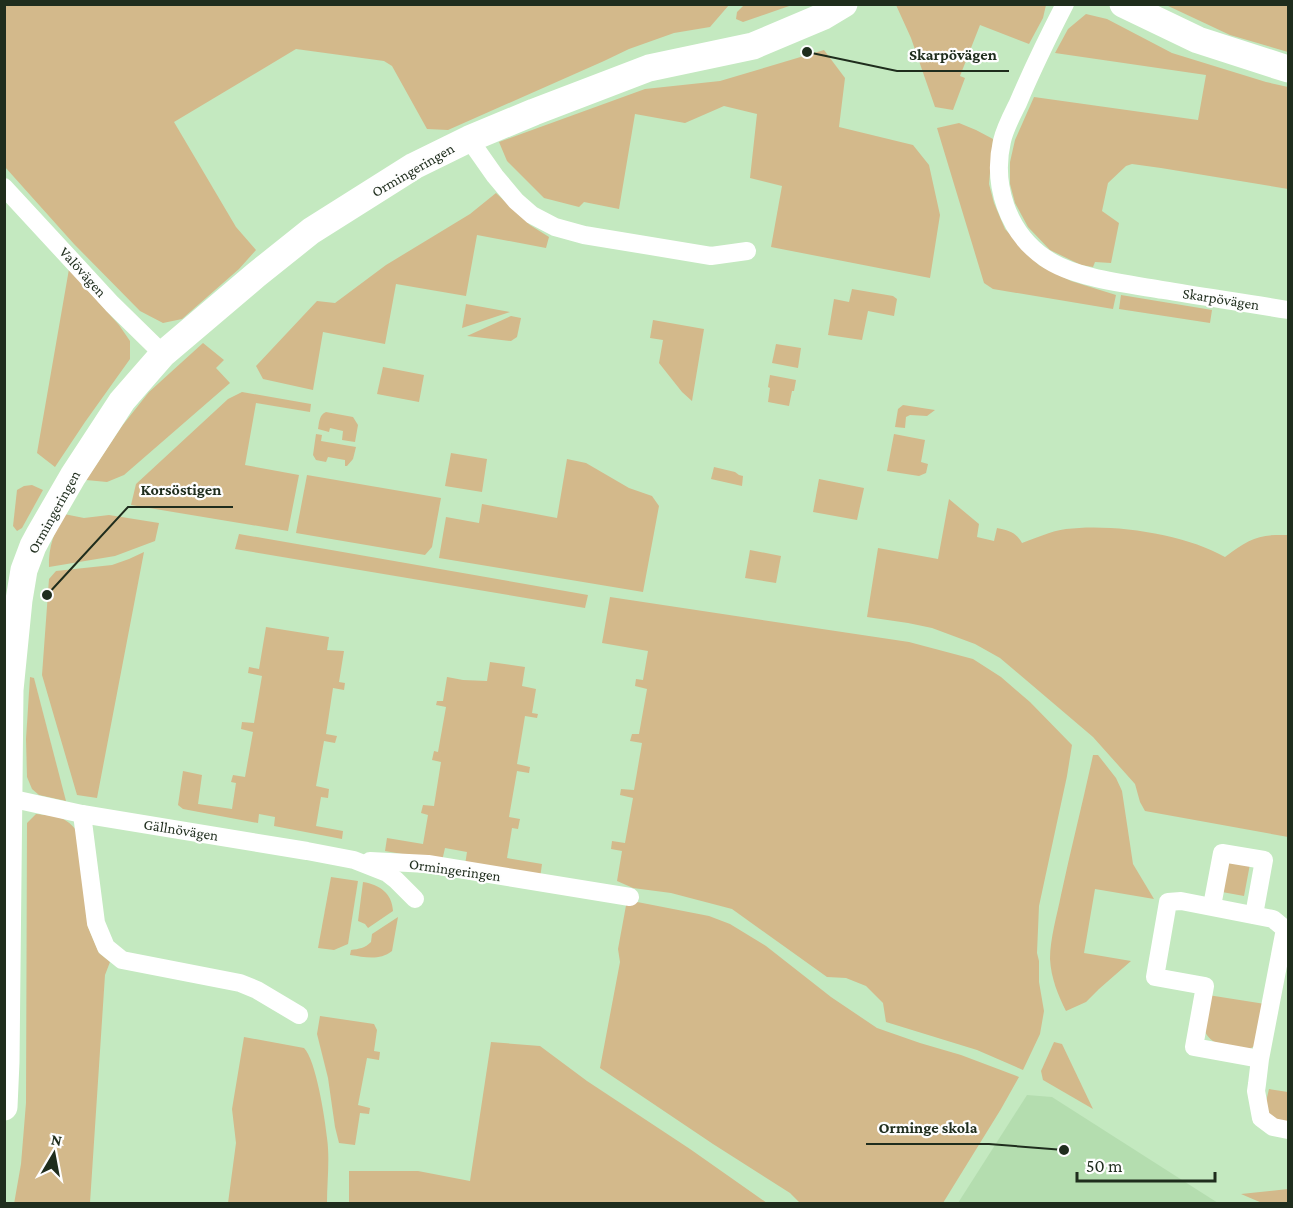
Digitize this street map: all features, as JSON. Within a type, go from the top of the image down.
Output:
[{"type":"street","name":"Ormingeringen","points":[[4,1107],[10,690],[24,570],[33,546],[66,487],[122,401],[163,354],[256,275],[311,231],[414,166],[469,139],[649,68],[753,46],[824,16],[844,4]]},
{"type":"street","name":"Skarpövägen","points":[[1065,4],[1044,44],[1002,139],[998,162],[1002,199],[1015,227],[1025,240],[1045,258],[1072,272],[1135,285],[1288,310]]},
{"type":"street","points":[[1123,4],[1198,40],[1288,69]]},
{"type":"street","name":"Ormingeringen","points":[[469,139],[516,201],[532,215],[555,227],[584,235],[711,256],[747,251]]},
{"type":"street","name":"Valövägen","points":[[5,189],[112,304],[163,354]]},
{"type":"street","name":"Gällnövägen","points":[[9,798],[82,814],[307,851],[354,861]]},
{"type":"street","points":[[82,814],[96,923],[106,947],[122,960],[240,983],[257,990],[299,1015]]},
{"type":"street","points":[[1212,906],[1222,853],[1264,860],[1254,915]]},
{"type":"street","name":"Ormingeringen","points":[[354,861],[428,864],[630,897]]},
{"type":"street","name":"Ormingeringen","points":[[354,861],[387,873],[415,899]]},
{"type":"street","points":[[1260,1059],[1194,1047],[1204,986],[1155,977],[1168,902],[1181,901],[1212,906],[1273,919],[1285,929],[1283,978],[1260,1059],[1256,1091],[1261,1118],[1273,1127],[1288,1130]]},
{"type":"shaded area","points":[[5,4],[729,5],[710,27],[674,33],[629,49],[448,130],[427,129],[392,66],[384,61],[296,49],[174,122],[236,227],[256,250],[239,269],[182,319],[163,323],[140,311],[74,244],[5,167]]},
{"type":"shaded area","points":[[744,5],[792,5],[743,22],[736,19],[737,12]]},
{"type":"shaded area","points":[[896,5],[1046,5],[1043,18],[1029,44],[980,25],[960,76],[965,78],[953,110],[935,107],[911,38]]},
{"type":"shaded area","points":[[1166,5],[1288,5],[1288,52],[1230,35]]},
{"type":"shaded area","points":[[1086,14],[1107,19],[1172,53],[1288,87],[1288,189],[1132,164],[1126,166],[1108,183],[1102,211],[1119,223],[1111,263],[1095,262],[1093,267],[1081,265],[1050,250],[1028,227],[1015,203],[1010,184],[1010,162],[1015,140],[1034,97],[1198,120],[1206,75],[1055,53],[1068,29]]},
{"type":"shaded area","points":[[824,50],[845,78],[839,127],[913,145],[929,165],[940,215],[930,278],[771,247],[782,186],[750,178],[757,114],[724,106],[685,123],[635,114],[619,209],[584,202],[579,207],[544,198],[507,161],[499,142],[645,89],[720,81]]},
{"type":"shaded area","points":[[959,123],[993,139],[989,184],[1005,229],[1039,265],[1071,281],[1116,295],[1113,309],[993,289],[984,283],[937,128]]},
{"type":"shaded area","points":[[496,193],[530,225],[549,237],[546,248],[477,235],[466,296],[396,284],[385,344],[323,332],[313,390],[263,379],[256,366],[317,301],[335,303],[386,265],[470,214]]},
{"type":"shaded area","points":[[69,269],[119,325],[130,341],[130,359],[55,467],[37,453]]},
{"type":"shaded area","points":[[852,289],[893,296],[897,299],[894,316],[868,311],[862,340],[828,335],[834,299],[849,302]]},
{"type":"shaded area","points":[[1121,295],[1212,310],[1210,323],[1119,309]]},
{"type":"shaded area","points":[[466,304],[510,312],[462,328]]},
{"type":"shaded area","points":[[511,316],[521,318],[517,337],[511,341],[467,336]]},
{"type":"shaded area","points":[[653,320],[704,329],[692,401],[659,363],[663,340],[650,338]]},
{"type":"shaded area","points":[[203,343],[224,360],[216,368],[230,383],[124,475],[107,482],[86,480],[122,426],[149,392]]},
{"type":"shaded area","points":[[776,344],[801,348],[798,368],[772,363]]},
{"type":"shaded area","points":[[383,367],[424,375],[419,402],[377,394]]},
{"type":"shaded area","points":[[770,375],[796,380],[789,406],[768,402]]},
{"type":"shaded area","points":[[242,392],[311,404],[310,412],[256,403],[245,465],[299,475],[288,531],[131,505],[136,484],[228,399]]},
{"type":"shaded area","points":[[903,405],[935,410],[927,416],[910,415],[906,417],[905,428],[895,427],[898,409]]},
{"type":"shaded area","points":[[326,412],[353,417],[358,425],[355,442],[342,440],[343,431],[330,428],[329,432],[318,429],[321,417]]},
{"type":"shaded area","points":[[316,434],[322,435],[321,441],[356,447],[353,459],[347,466],[345,466],[345,460],[328,457],[326,462],[316,460],[313,455]]},
{"type":"shaded area","points":[[894,434],[925,440],[921,462],[928,464],[926,473],[919,476],[887,471]]},
{"type":"shaded area","points":[[451,453],[487,459],[482,492],[445,486]]},
{"type":"shaded area","points":[[567,459],[586,463],[629,488],[652,496],[659,506],[643,592],[439,558],[446,517],[479,523],[482,504],[557,518]]},
{"type":"shaded area","points":[[714,467],[743,476],[742,486],[711,479]]},
{"type":"shaded area","points":[[307,475],[441,498],[432,547],[425,555],[296,533]]},
{"type":"shaded area","points":[[819,479],[864,488],[857,520],[813,512]]},
{"type":"shaded area","points":[[32,485],[43,490],[22,528],[17,531],[13,526],[17,490]]},
{"type":"shaded area","points":[[949,499],[979,524],[977,537],[994,541],[997,528],[1014,534],[1022,543],[1060,530],[1126,529],[1170,536],[1225,557],[1254,539],[1269,535],[1288,535],[1288,837],[1145,811],[1135,784],[1093,737],[1000,658],[975,644],[932,628],[867,617],[878,548],[938,559]]},
{"type":"shaded area","points":[[64,514],[84,518],[109,515],[159,523],[155,541],[115,556],[49,567],[53,539]]},
{"type":"shaded area","points":[[239,534],[588,595],[585,608],[235,549]]},
{"type":"shaded area","points":[[750,550],[781,556],[776,583],[745,578]]},
{"type":"shaded area","points":[[144,552],[97,798],[77,795],[42,675],[49,579],[56,571],[112,565]]},
{"type":"shaded area","points":[[610,597],[909,642],[973,659],[1001,677],[1030,702],[1072,745],[1039,906],[1037,953],[1044,1011],[1040,1034],[1023,1070],[977,1050],[886,1022],[883,1003],[866,986],[846,978],[827,977],[732,909],[671,893],[633,888],[617,881],[622,851],[611,849],[612,841],[625,843],[633,798],[620,795],[621,789],[634,790],[642,743],[630,741],[632,734],[639,734],[647,689],[635,686],[636,679],[643,680],[648,651],[602,643]]},
{"type":"shaded area","points":[[266,627],[329,637],[327,650],[344,651],[339,682],[345,683],[344,690],[333,688],[326,734],[337,736],[335,743],[324,741],[316,786],[329,789],[328,798],[321,797],[316,826],[343,831],[342,839],[274,826],[275,817],[259,814],[258,823],[183,809],[178,805],[183,771],[202,775],[198,804],[232,809],[236,783],[231,782],[233,775],[245,777],[253,732],[241,729],[242,722],[254,723],[262,676],[248,673],[249,667],[259,669]]},
{"type":"shaded area","points":[[490,662],[525,667],[522,686],[536,689],[532,713],[538,714],[537,718],[525,716],[517,764],[530,767],[529,773],[517,771],[509,817],[520,819],[518,829],[512,828],[507,858],[542,864],[540,878],[465,865],[467,852],[445,848],[442,861],[385,851],[387,838],[423,844],[428,815],[421,813],[423,805],[434,806],[441,762],[432,760],[434,751],[438,752],[446,707],[436,705],[437,701],[443,701],[447,677],[487,681]]},
{"type":"shaded area","points":[[30,677],[34,678],[66,801],[39,795],[32,789],[27,777],[26,739]]},
{"type":"shaded area","points":[[1093,755],[1098,755],[1116,778],[1122,791],[1133,864],[1154,899],[1095,889],[1084,953],[1131,961],[1086,1002],[1066,1011],[1053,980],[1050,951]]},
{"type":"shaded area","points":[[36,814],[63,819],[76,830],[88,927],[99,953],[110,962],[105,975],[90,1203],[14,1204],[21,1164],[26,1103],[27,823]]},
{"type":"shaded area","points":[[1228,860],[1250,864],[1244,896],[1222,892]]},
{"type":"shaded area","points":[[331,877],[358,881],[348,944],[334,950],[318,948]]},
{"type":"shaded area","points":[[363,882],[375,885],[384,891],[390,899],[393,911],[368,928],[358,921]]},
{"type":"shaded area","points":[[627,900],[709,916],[730,924],[766,946],[831,997],[877,1028],[961,1055],[1019,1077],[943,1203],[801,1204],[790,1193],[600,1068],[620,962],[618,949]]},
{"type":"shaded area","points":[[398,917],[392,951],[377,957],[350,955],[351,950],[366,946],[371,942],[372,934]]},
{"type":"shaded area","points":[[1208,995],[1265,1004],[1256,1045],[1248,1050],[1222,1045],[1210,1039],[1204,1028]]},
{"type":"shaded area","points":[[320,1016],[374,1024],[377,1030],[374,1051],[380,1052],[379,1060],[367,1058],[358,1105],[370,1108],[369,1114],[360,1113],[355,1145],[339,1143],[328,1078],[317,1034]]},
{"type":"shaded area","points":[[244,1037],[304,1048],[308,1054],[319,1090],[326,1129],[327,1203],[228,1203],[236,1143],[232,1109]]},
{"type":"shaded area","points":[[491,1042],[540,1046],[587,1081],[767,1203],[349,1203],[349,1171],[418,1171],[470,1181]]},
{"type":"shaded area","points":[[1054,1042],[1062,1044],[1093,1109],[1043,1080],[1041,1071]]},
{"type":"shaded area","points":[[1269,1089],[1288,1092],[1288,1122],[1274,1120],[1267,1113]]},
{"type":"shaded area","points":[[1027,1095],[1052,1097],[1218,1203],[958,1203]]},
{"type":"shaded area","points":[[1288,1189],[1288,1203],[1262,1203],[1241,1194]]},
{"type":"place","name":"Skarpövägen","points":[[807,52]]},
{"type":"place","name":"Korsöstigen","points":[[47,595]]},
{"type":"place","name":"Orminge skola","points":[[1064,1150]]}]
